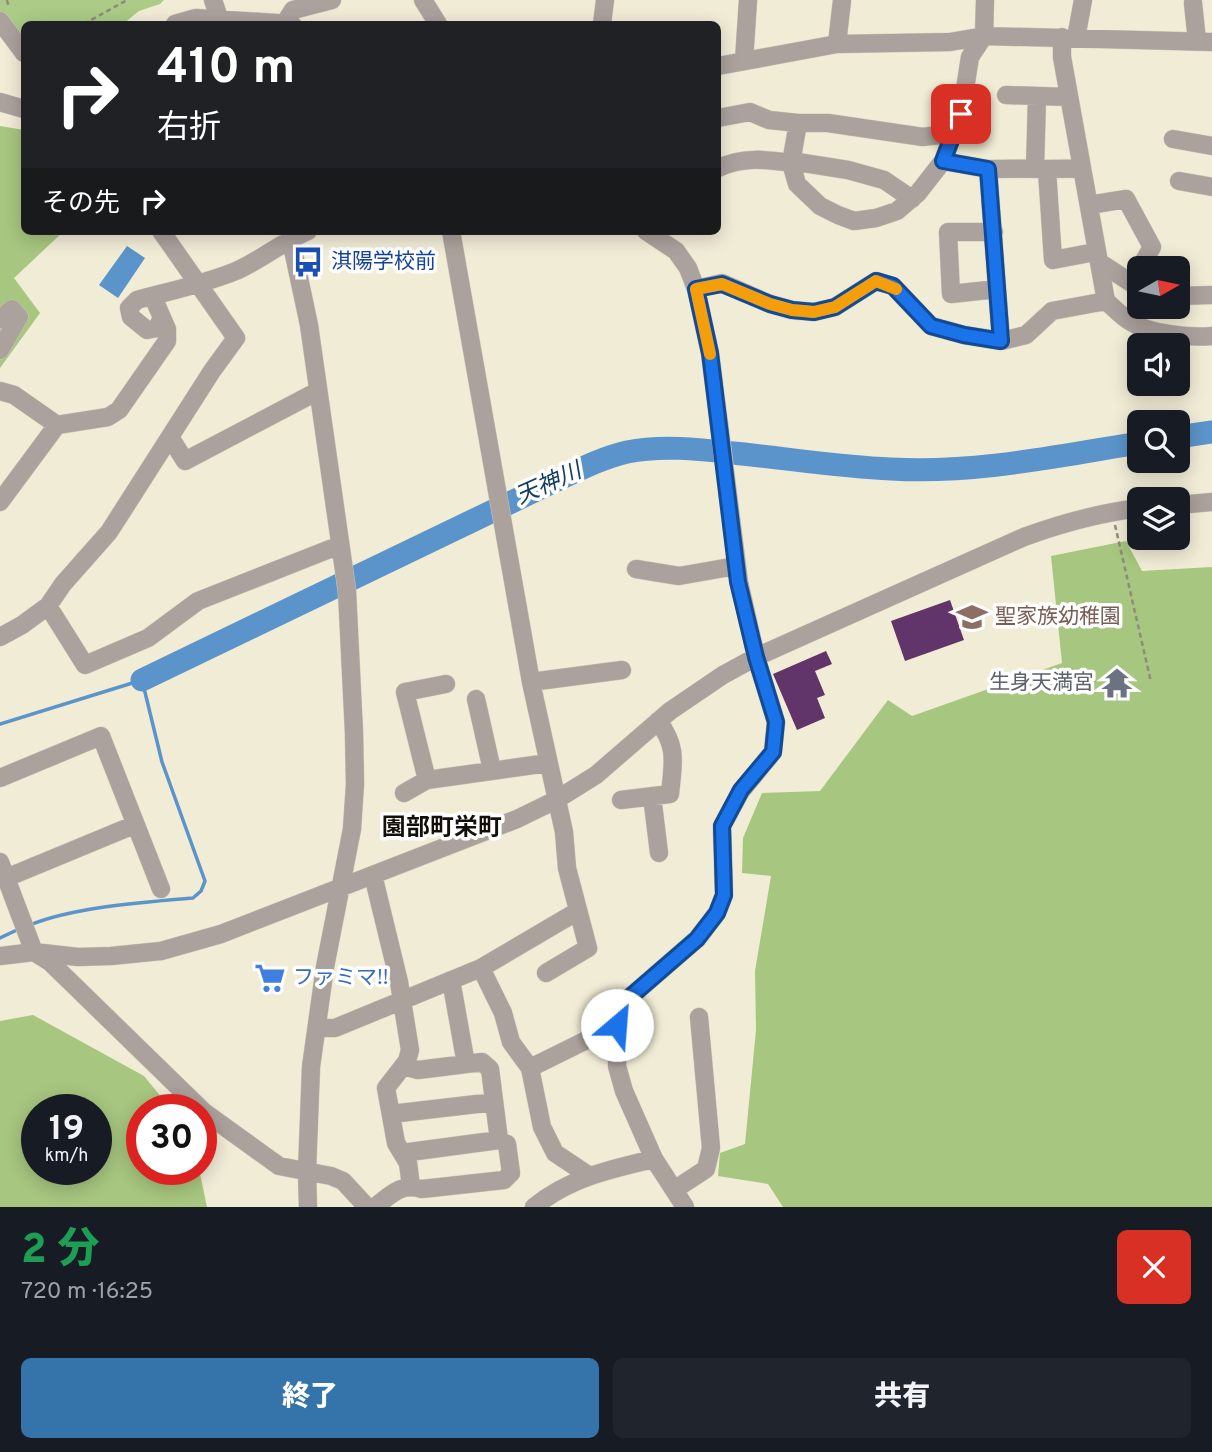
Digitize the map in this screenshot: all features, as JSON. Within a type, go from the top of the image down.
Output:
[{"type":"street","points":[[213,0],[219,21]]},
{"type":"street","points":[[289,21],[293,10],[332,0]]},
{"type":"street","points":[[423,0],[436,21]]},
{"type":"street","points":[[602,21],[605,0]]},
{"type":"street","points":[[744,61],[748,0]]},
{"type":"street","points":[[837,44],[842,0]]},
{"type":"street","points":[[798,122],[791,162],[797,184],[820,206],[854,221],[897,211],[919,193],[943,161],[961,114],[970,57],[984,36],[985,0]]},
{"type":"street","points":[[1083,0],[1062,57],[1105,301],[1133,324],[1163,332],[1212,336]]},
{"type":"street","points":[[721,65],[837,44],[950,42],[984,36],[1204,41],[1193,3]]},
{"type":"street","points":[[186,21],[197,18],[211,21]]},
{"type":"street","points":[[0,21],[21,49]]},
{"type":"street","points":[[1006,95],[1069,97]]},
{"type":"street","points":[[1037,97],[1041,169],[1053,260],[1097,257],[1127,272]]},
{"type":"street","points":[[0,103],[21,108]]},
{"type":"street","points":[[721,117],[750,112],[769,120],[828,122],[923,137],[954,132]]},
{"type":"street","points":[[1173,139],[1212,146]]},
{"type":"street","points":[[721,167],[735,160],[750,159],[848,170],[884,180],[912,199]]},
{"type":"street","points":[[943,161],[988,169],[1082,168]]},
{"type":"street","points":[[988,169],[1001,341]]},
{"type":"street","points":[[1179,181],[1212,187]]},
{"type":"street","points":[[1088,205],[1126,199],[1152,247],[1148,256]]},
{"type":"street","points":[[993,232],[948,232],[951,293],[997,289]]},
{"type":"street","points":[[0,637],[48,606],[63,584],[110,531],[236,338],[164,235]]},
{"type":"street","points":[[162,318],[156,328],[147,330],[128,312],[132,303],[238,270],[293,235]]},
{"type":"street","points":[[296,235],[346,583],[355,784],[352,829],[326,967],[311,1067],[308,1207]]},
{"type":"street","points":[[452,235],[531,682],[564,832],[567,868],[588,948],[546,972]]},
{"type":"street","points":[[652,235],[676,251],[688,268],[696,289],[710,353],[736,566],[756,657],[776,722],[773,752],[741,790],[722,826],[724,895],[717,913],[697,939],[630,997],[617,1025],[617,1066],[624,1091],[654,1159],[685,1207]]},
{"type":"street","points":[[696,289],[722,284],[770,304],[814,312],[835,307],[876,281],[893,286],[931,326],[1001,341],[1026,335],[1052,311],[1105,301]]},
{"type":"street","points":[[1190,296],[1212,295]]},
{"type":"street","points":[[0,391],[14,395],[57,425],[108,417],[120,410],[167,341],[167,329],[153,297]]},
{"type":"street","points":[[0,319],[12,309],[19,317],[0,350]]},
{"type":"street","points":[[170,437],[185,461],[318,391]]},
{"type":"street","points":[[0,502],[57,425]]},
{"type":"street","points":[[1190,504],[1212,502]]},
{"type":"street","points":[[0,956],[34,952],[78,957],[111,956],[161,951],[220,934],[517,820],[596,775],[658,721],[694,694],[756,657],[1024,537],[1051,527],[1127,510]]},
{"type":"street","points":[[48,606],[85,665],[148,638],[198,601],[340,545]]},
{"type":"street","points":[[636,569],[679,576],[736,566]]},
{"type":"street","points":[[531,682],[622,670]]},
{"type":"street","points":[[427,780],[405,692],[446,684]]},
{"type":"street","points":[[476,699],[492,770]]},
{"type":"street","points":[[621,800],[670,794],[674,757],[669,735],[658,721]]},
{"type":"street","points":[[0,778],[101,736],[161,889]]},
{"type":"street","points":[[404,793],[427,780],[548,764]]},
{"type":"street","points":[[652,796],[659,853]]},
{"type":"street","points":[[134,825],[3,870],[34,952],[50,962],[204,1112],[279,1166],[343,1181],[367,1207]]},
{"type":"street","points":[[373,875],[399,982],[410,1050],[403,1066],[387,1088],[397,1143],[408,1163],[411,1186]]},
{"type":"street","points":[[317,1028],[335,1028],[481,968],[578,911]]},
{"type":"street","points":[[481,968],[503,1013],[511,1042],[530,1068],[542,1127],[555,1153],[589,1175]]},
{"type":"street","points":[[451,980],[466,1064]]},
{"type":"street","points":[[674,1190],[706,1169],[711,1148],[699,1017]]},
{"type":"street","points":[[530,1068],[617,1025]]},
{"type":"street","points":[[403,1066],[418,1070],[482,1062],[490,1069],[499,1140]]},
{"type":"street","points":[[391,1114],[494,1102]]},
{"type":"street","points":[[375,1207],[397,1189],[504,1180],[511,1173],[507,1144],[499,1140],[402,1153]]},
{"type":"street","points":[[534,1207],[546,1197],[589,1175],[654,1159]]},
{"type":"path","points":[[90,21],[127,0]]},
{"type":"path","points":[[1112,512],[1151,682]]},
{"type":"green space","points":[[0,0],[164,0],[139,11],[127,21],[21,21],[21,41],[0,12]]},
{"type":"green space","points":[[0,126],[21,130],[21,235],[60,235],[14,278],[40,313],[0,368]]},
{"type":"green space","points":[[1126,541],[1127,550],[1131,550],[1142,571],[1212,567],[1212,1207],[783,1207],[768,1184],[718,1176],[720,1153],[745,1144],[756,1030],[755,971],[771,876],[742,873],[743,838],[762,793],[820,791],[888,700],[912,716],[1062,663],[1051,556]]},
{"type":"green space","points":[[33,1015],[144,1076],[159,1094],[126,1094],[126,1185],[202,1185],[207,1207],[0,1207],[0,1021]]},
{"type":"water","points":[[127,246],[145,258],[118,298],[99,285]]},
{"type":"building","points":[[950,600],[964,640],[905,661],[891,621]]},
{"type":"building","points":[[826,651],[832,664],[815,671],[825,695],[817,698],[825,718],[797,730],[773,674]]},
{"type":"waterway","name":"天神川","points":[[1190,435],[1212,432]]},
{"type":"waterway","name":"天神川","points":[[142,680],[598,461],[627,452],[666,448],[693,449],[852,466],[922,470],[1016,463],[1127,445]]},
{"type":"waterway","points":[[0,724],[142,680],[162,762],[205,881],[201,891],[193,898],[88,910],[30,925]]},
{"type":"waterway","points":[[0,938],[19,929]]},
{"type":"slow traffic","points":[[710,354],[696,289],[722,284],[770,304],[814,312],[835,307],[876,281],[896,289]]},
{"type":"place","name":"淇陽学校前","points":[[308,262]]},
{"type":"place","name":"聖家族幼稚園","points":[[972,617]]},
{"type":"place","name":"生身天満宮","points":[[1117,683]]},
{"type":"place","name":"ファミマ!!","points":[[270,978]]},
{"type":"district","name":"園部町栄町","points":[[442,829]]},
{"type":"route","points":[[617,1025],[630,997],[697,939],[717,913],[724,895],[722,826],[741,790],[773,752],[776,722],[756,657],[738,582],[710,353],[696,289],[722,284],[770,304],[814,312],[835,307],[876,281],[893,286],[931,326],[1001,341],[988,169],[943,161],[961,114]]}]
